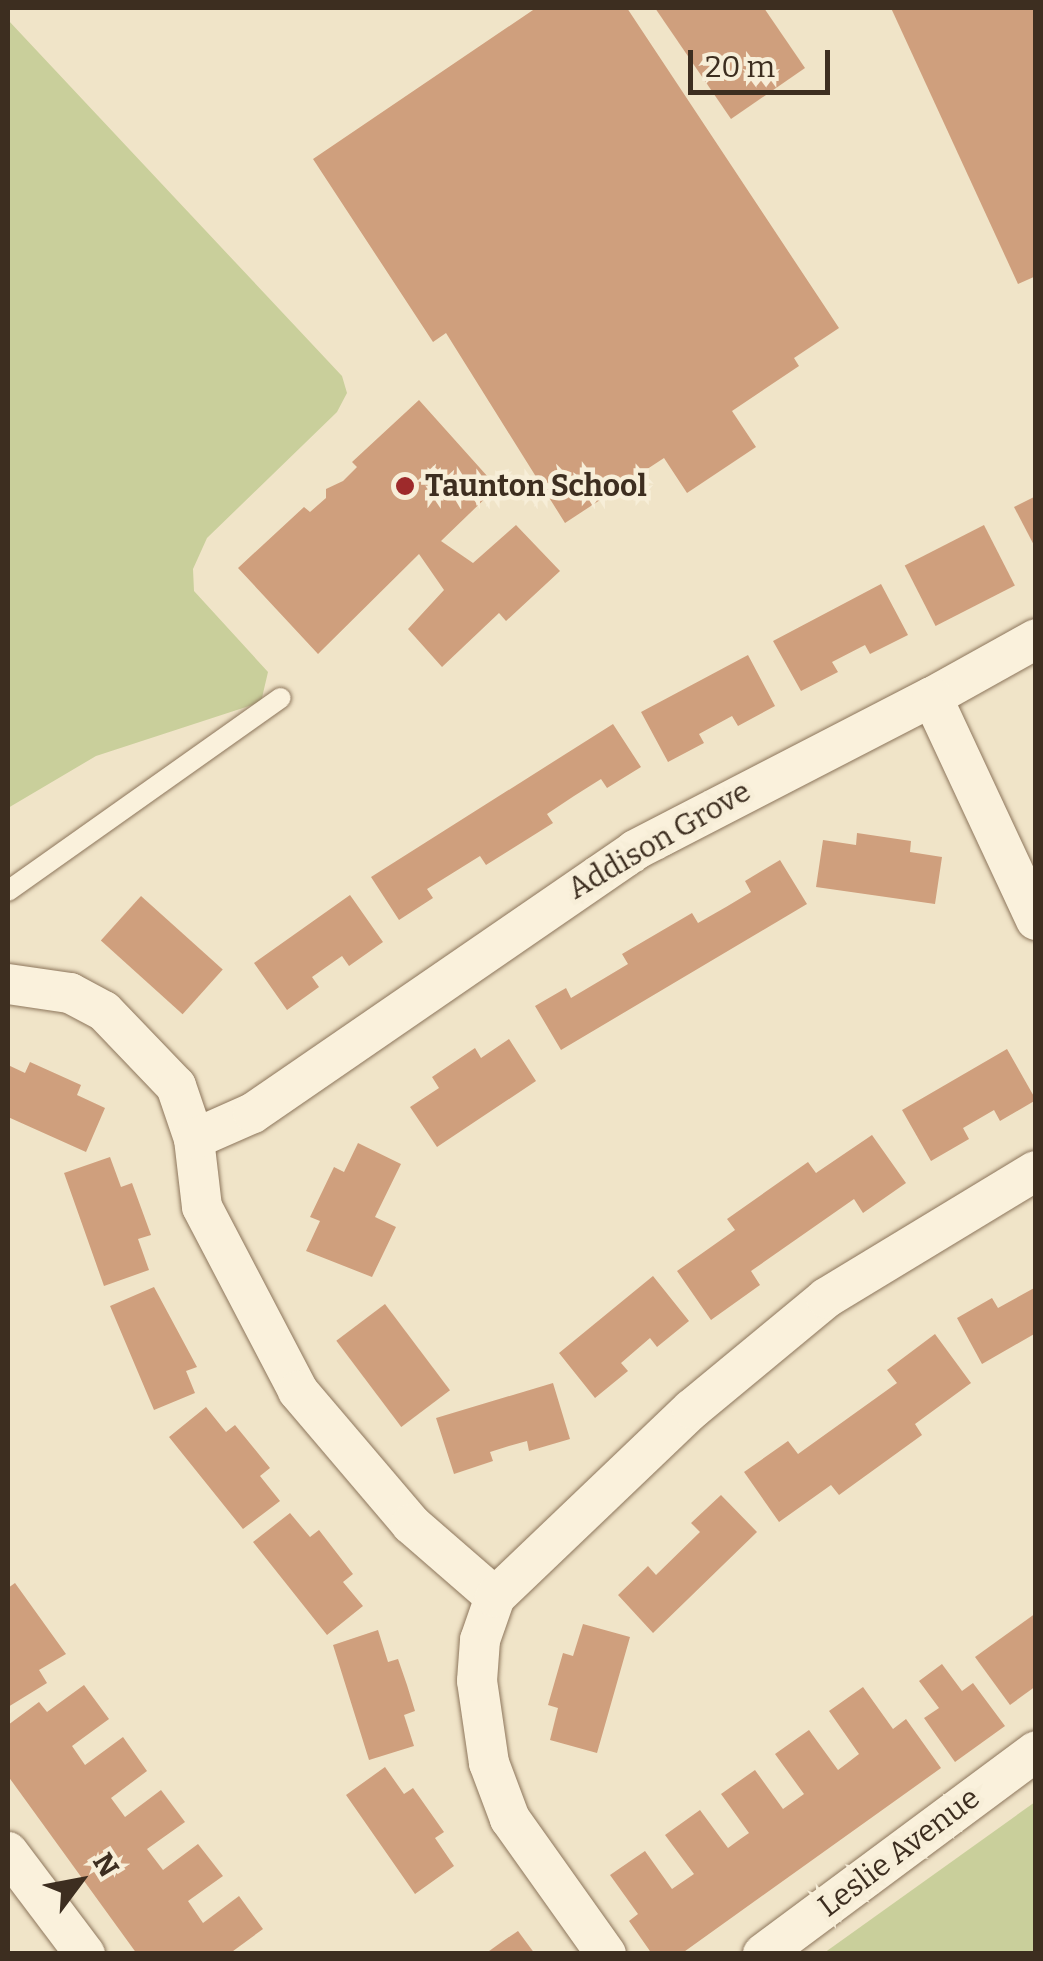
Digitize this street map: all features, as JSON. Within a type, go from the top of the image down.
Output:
[{"type":"street","name":"Addison Grove","points":[[194,1138],[252,1113],[635,850],[1036,639]]},
{"type":"street","points":[[932,697],[1036,920]]},
{"type":"street","points":[[8,984],[70,993],[104,1011],[176,1086],[194,1138],[202,1206],[298,1391],[411,1524],[495,1597]]},
{"type":"street","points":[[606,1954],[510,1818],[489,1763],[476,1681],[480,1640],[495,1597],[692,1409],[826,1298],[1036,1170]]},
{"type":"street","name":"Leslie Avenue","points":[[763,1954],[1036,1752]]},
{"type":"street","points":[[8,1852],[85,1954]]},
{"type":"lane","points":[[8,892],[281,698]]},
{"type":"green space","points":[[8,20],[342,376],[347,393],[337,412],[207,538],[193,569],[194,591],[268,672],[261,702],[96,756],[8,808]]},
{"type":"green space","points":[[1035,1802],[1035,1953],[824,1953]]},
{"type":"building","points":[[536,8],[627,8],[839,328],[794,358],[799,366],[732,411],[756,447],[687,493],[664,458],[565,523],[446,333],[433,342],[313,159]]},
{"type":"building","points":[[655,8],[764,8],[805,68],[731,119]]},
{"type":"building","points":[[891,8],[1036,8],[1036,276],[1018,284]]},
{"type":"building","points":[[419,400],[497,487],[441,541],[473,563],[516,525],[560,571],[506,621],[499,613],[442,667],[408,629],[444,590],[419,554],[318,654],[238,568],[304,507],[310,512],[326,498],[326,489],[343,481],[357,467],[352,462]]},
{"type":"building","points":[[1036,496],[1036,549],[1014,507]]},
{"type":"building","points":[[984,525],[1015,586],[936,626],[905,565]]},
{"type":"building","points":[[881,584],[908,635],[870,654],[865,645],[832,662],[838,672],[801,691],[773,641]]},
{"type":"building","points":[[748,655],[775,706],[738,726],[732,716],[699,734],[704,743],[668,762],[641,712]]},
{"type":"building","points":[[613,724],[641,767],[607,788],[601,779],[574,796],[547,814],[553,823],[486,865],[480,856],[427,889],[433,898],[399,920],[371,877]]},
{"type":"building","points":[[857,833],[911,841],[910,852],[942,857],[935,904],[816,887],[823,840],[856,845]]},
{"type":"building","points":[[780,860],[807,904],[561,1050],[535,1006],[566,988],[571,998],[628,964],[622,954],[692,913],[698,923],[726,907],[751,892],[745,881]]},
{"type":"building","points":[[350,895],[383,942],[349,966],[342,956],[312,977],[319,987],[287,1010],[254,963]]},
{"type":"building","points":[[141,896],[223,970],[183,1014],[101,941]]},
{"type":"building","points":[[509,1039],[536,1081],[437,1147],[410,1107],[439,1088],[432,1077],[475,1048],[481,1058]]},
{"type":"building","points":[[1007,1049],[1036,1100],[1000,1121],[994,1110],[963,1128],[969,1139],[931,1161],[902,1110]]},
{"type":"building","points":[[30,1062],[81,1085],[77,1095],[105,1108],[86,1152],[8,1117],[8,1065],[25,1073]]},
{"type":"building","points":[[872,1135],[906,1183],[863,1213],[854,1199],[751,1271],[760,1285],[711,1320],[677,1271],[735,1230],[727,1219],[808,1162],[816,1173]]},
{"type":"building","points":[[358,1143],[401,1164],[375,1217],[396,1227],[372,1277],[306,1251],[320,1221],[310,1217],[334,1167],[344,1172]]},
{"type":"building","points":[[110,1157],[121,1187],[132,1183],[151,1235],[138,1239],[149,1270],[104,1286],[64,1173]]},
{"type":"building","points":[[653,1276],[689,1321],[657,1347],[650,1338],[621,1363],[628,1371],[595,1398],[559,1353]]},
{"type":"building","points":[[154,1287],[197,1367],[186,1371],[195,1393],[154,1410],[110,1306]]},
{"type":"building","points":[[1036,1287],[1036,1333],[982,1364],[957,1318],[992,1298],[998,1308]]},
{"type":"building","points":[[385,1304],[450,1390],[401,1427],[336,1341]]},
{"type":"building","points":[[935,1334],[971,1383],[915,1424],[922,1435],[839,1495],[831,1485],[779,1522],[744,1472],[788,1441],[798,1454],[897,1383],[887,1370]]},
{"type":"building","points":[[553,1383],[570,1439],[529,1451],[527,1441],[509,1446],[490,1452],[493,1461],[454,1474],[436,1418]]},
{"type":"building","points":[[206,1407],[226,1432],[235,1425],[270,1468],[260,1476],[280,1501],[243,1529],[169,1437]]},
{"type":"building","points":[[721,1495],[757,1532],[653,1633],[618,1595],[648,1566],[656,1575],[700,1532],[691,1523]]},
{"type":"building","points":[[290,1513],[310,1537],[319,1530],[353,1574],[343,1582],[363,1606],[327,1635],[253,1542]]},
{"type":"building","points":[[15,1583],[66,1654],[39,1670],[47,1683],[8,1707],[8,1588]]},
{"type":"building","points":[[1036,1613],[1036,1686],[1010,1705],[975,1657]]},
{"type":"building","points":[[583,1624],[630,1637],[597,1753],[550,1740],[558,1708],[548,1705],[563,1653],[573,1656]]},
{"type":"building","points":[[378,1630],[388,1662],[398,1659],[407,1685],[415,1711],[404,1715],[414,1746],[369,1760],[333,1645]]},
{"type":"building","points":[[942,1664],[962,1691],[973,1683],[1005,1726],[955,1762],[924,1718],[939,1708],[919,1681]]},
{"type":"building","points":[[84,1685],[109,1719],[72,1746],[85,1765],[123,1737],[147,1771],[111,1798],[125,1817],[161,1790],[185,1822],[147,1849],[163,1870],[198,1844],[223,1876],[188,1901],[203,1923],[239,1896],[263,1929],[229,1954],[137,1954],[8,1776],[8,1725],[39,1702],[47,1712]]},
{"type":"building","points":[[863,1687],[893,1729],[906,1719],[941,1768],[681,1954],[652,1954],[629,1921],[638,1914],[610,1875],[645,1851],[672,1889],[694,1874],[665,1835],[700,1810],[728,1848],[749,1833],[721,1794],[755,1770],[783,1809],[804,1794],[775,1754],[809,1730],[838,1770],[859,1754],[829,1711]]},
{"type":"building","points":[[385,1767],[404,1794],[413,1788],[444,1832],[435,1838],[454,1866],[415,1894],[346,1795]]},
{"type":"building","points":[[518,1931],[535,1954],[485,1954],[503,1941]]},
{"type":"place","name":"Taunton School","points":[[405,486]]}]
